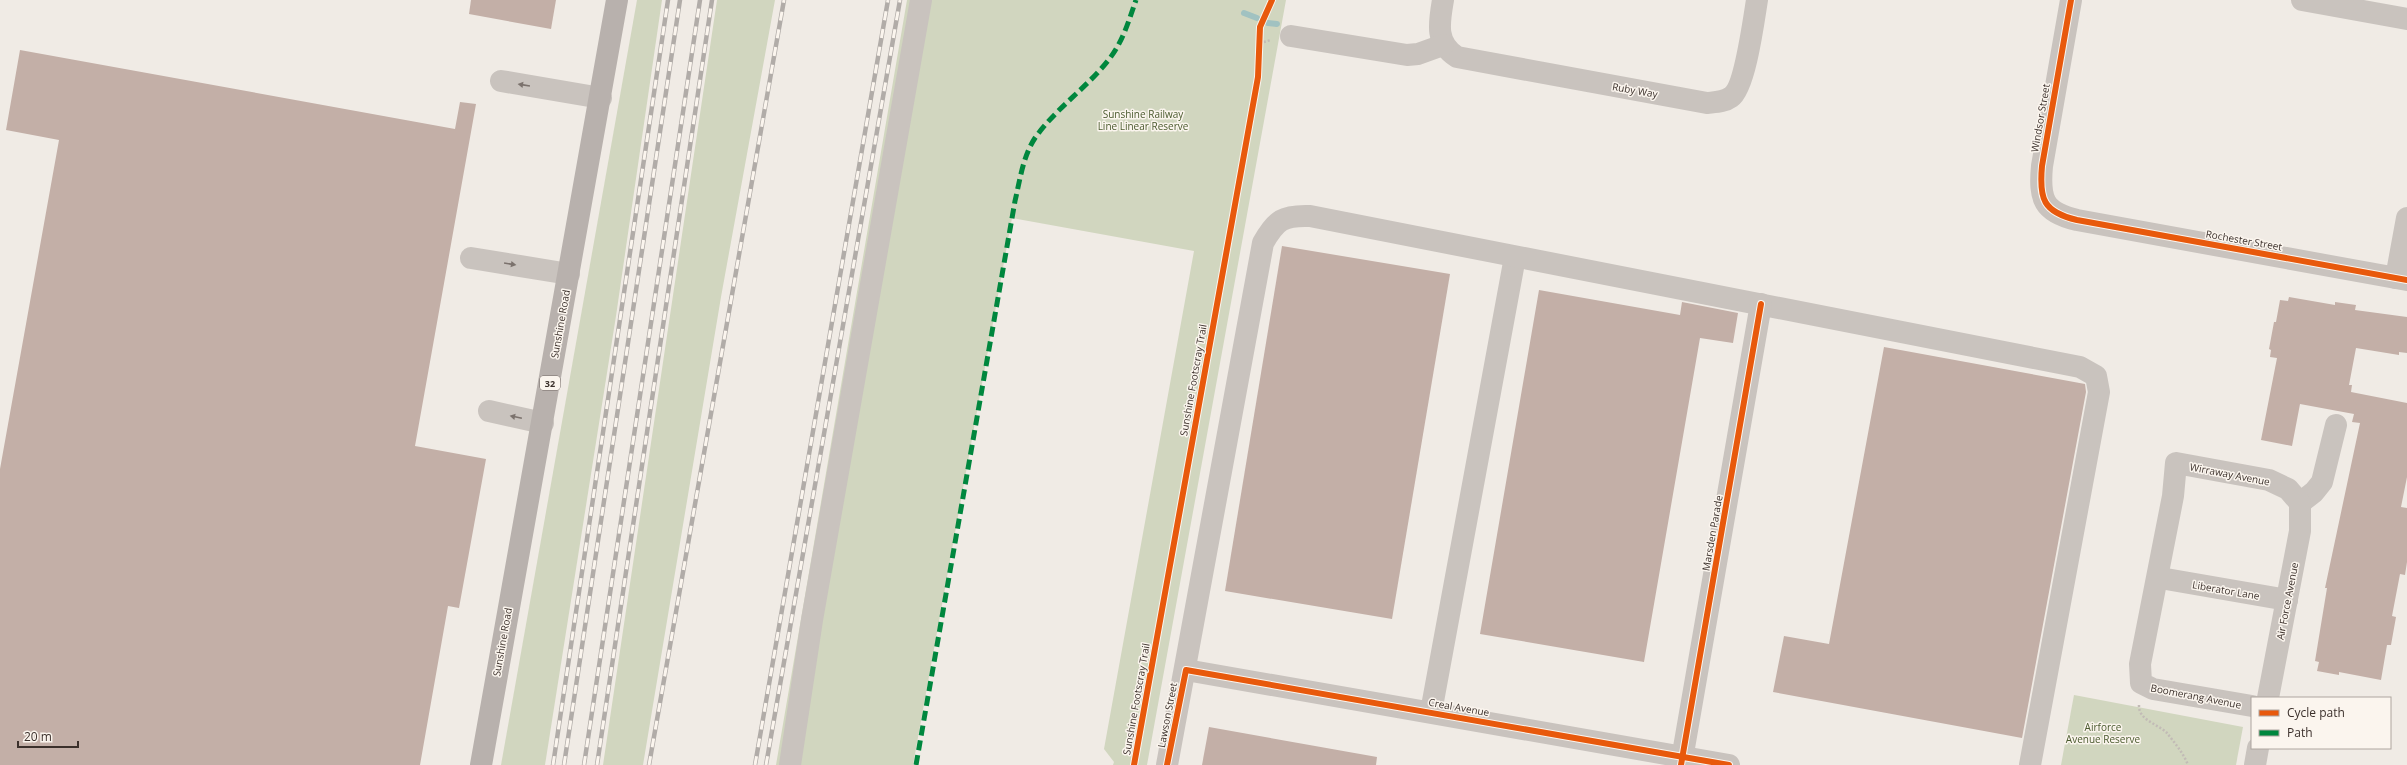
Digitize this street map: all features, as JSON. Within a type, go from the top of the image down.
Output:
[{"type":"main road","name":"Sunshine Road","points":[[480,765],[543,423],[617,0]]},
{"type":"street","points":[[790,765],[812,620],[921,0]]},
{"type":"street","points":[[1291,36],[1407,55],[1418,54],[1443,45],[1439,29],[1443,0]]},
{"type":"street","name":"Ruby Way","points":[[1443,45],[1449,52],[1465,60],[1707,103],[1720,102],[1732,97],[1738,89],[1745,65],[1757,0]]},
{"type":"street","name":"Windsor Street","points":[[2071,0],[2042,166],[2040,188],[2044,201],[2052,211],[2077,220]]},
{"type":"street","points":[[2302,0],[2407,19]]},
{"type":"street","points":[[501,82],[601,98]]},
{"type":"street","name":"Lawson Street","points":[[1167,765],[1186,670],[1263,244],[1272,226],[1290,215],[1310,216],[2080,367],[2096,376],[2100,392],[2030,765]]},
{"type":"street","points":[[2402,279],[2407,218]]},
{"type":"street","name":"Rochester Street","points":[[2077,220],[2402,279]]},
{"type":"street","points":[[1431,712],[1515,256]]},
{"type":"street","points":[[471,258],[569,274]]},
{"type":"street","name":"Marsden Parade","points":[[1681,761],[1761,304]]},
{"type":"street","points":[[489,411],[543,423]]},
{"type":"street","points":[[2300,503],[2314,492],[2322,482],[2336,425]]},
{"type":"street","name":"Wirraway Avenue","points":[[2142,684],[2140,664],[2172,496],[2176,463],[2269,480],[2288,489],[2300,503]]},
{"type":"street","name":"Air Force Avenue","points":[[2268,697],[2300,531],[2300,503]]},
{"type":"street","name":"Liberator Lane","points":[[2166,580],[2287,600]]},
{"type":"street","name":"Creal Avenue","points":[[1186,670],[1431,712],[1681,761],[1729,765]]},
{"type":"street","name":"Boomerang Avenue","points":[[2142,684],[2251,706]]},
{"type":"street","points":[[2255,765],[2258,749]]},
{"type":"path","points":[[1259,34],[1260,50]]},
{"type":"path","points":[[2142,684],[2138,707],[2139,712],[2166,732],[2188,765]]},
{"type":"green space","points":[[637,0],[662,0],[616,316],[545,765],[501,765]]},
{"type":"green space","points":[[717,0],[775,0],[721,297],[643,765],[603,765]]},
{"type":"green space","name":"Sunshine Railway Line Linear Reserve","points":[[907,0],[1286,0],[1147,765],[1113,765],[1114,762],[1104,749],[1194,251],[1012,218],[913,765],[776,765]]},
{"type":"green space","name":"Airforce Avenue Reserve","points":[[2074,695],[2243,727],[2236,765],[2061,765]]},
{"type":"building","points":[[471,0],[556,0],[551,29],[469,14]]},
{"type":"building","points":[[20,50],[455,129],[460,102],[476,104],[415,446],[486,459],[459,608],[448,606],[420,765],[0,765],[0,469],[59,140],[6,130]]},
{"type":"building","points":[[1282,246],[1450,274],[1392,619],[1225,591]]},
{"type":"building","points":[[1539,290],[1680,315],[1682,302],[1738,313],[1733,343],[1700,338],[1644,662],[1480,634]]},
{"type":"building","points":[[2289,297],[2335,305],[2335,302],[2356,305],[2355,310],[2407,317],[2407,353],[2399,352],[2399,355],[2356,348],[2349,385],[2352,385],[2351,392],[2407,403],[2407,477],[2401,507],[2407,508],[2407,562],[2405,575],[2400,574],[2392,616],[2396,617],[2391,645],[2387,645],[2381,680],[2339,672],[2339,675],[2317,671],[2319,662],[2315,661],[2327,588],[2325,588],[2360,423],[2352,422],[2354,414],[2300,404],[2292,446],[2261,440],[2277,358],[2270,357],[2271,350],[2269,349],[2274,322],[2276,322],[2280,300],[2288,301]]},
{"type":"building","points":[[1884,347],[2085,384],[2086,392],[2022,738],[1773,692],[1784,636],[1829,644]]},
{"type":"building","points":[[1209,727],[1377,757],[1376,765],[1202,765]]},
{"type":"waterway","points":[[1244,13],[1257,18]]},
{"type":"waterway","points":[[1268,23],[1277,24]]},
{"type":"railway","points":[[553,765],[668,0]]},
{"type":"railway","points":[[564,765],[680,0]]},
{"type":"railway","points":[[584,765],[700,0]]},
{"type":"railway","points":[[597,765],[712,0]]},
{"type":"railway","points":[[649,765],[784,0]]},
{"type":"railway","points":[[755,765],[888,0]]},
{"type":"railway","points":[[766,765],[900,0]]},
{"type":"marked path","points":[[916,765],[1022,168],[1031,145],[1043,127],[1092,79],[1115,51],[1119,45],[1136,0]]},
{"type":"cycle path","name":"Sunshine Footscray Trail","points":[[1134,765],[1258,77],[1260,27],[1272,0]]},
{"type":"cycle path","points":[[2071,0],[2042,166],[2041,187],[2043,195],[2050,208],[2057,213],[2077,220],[2407,280]]},
{"type":"cycle path","points":[[1681,765],[1761,304]]},
{"type":"cycle path","points":[[1167,765],[1186,670],[1729,765]]}]
